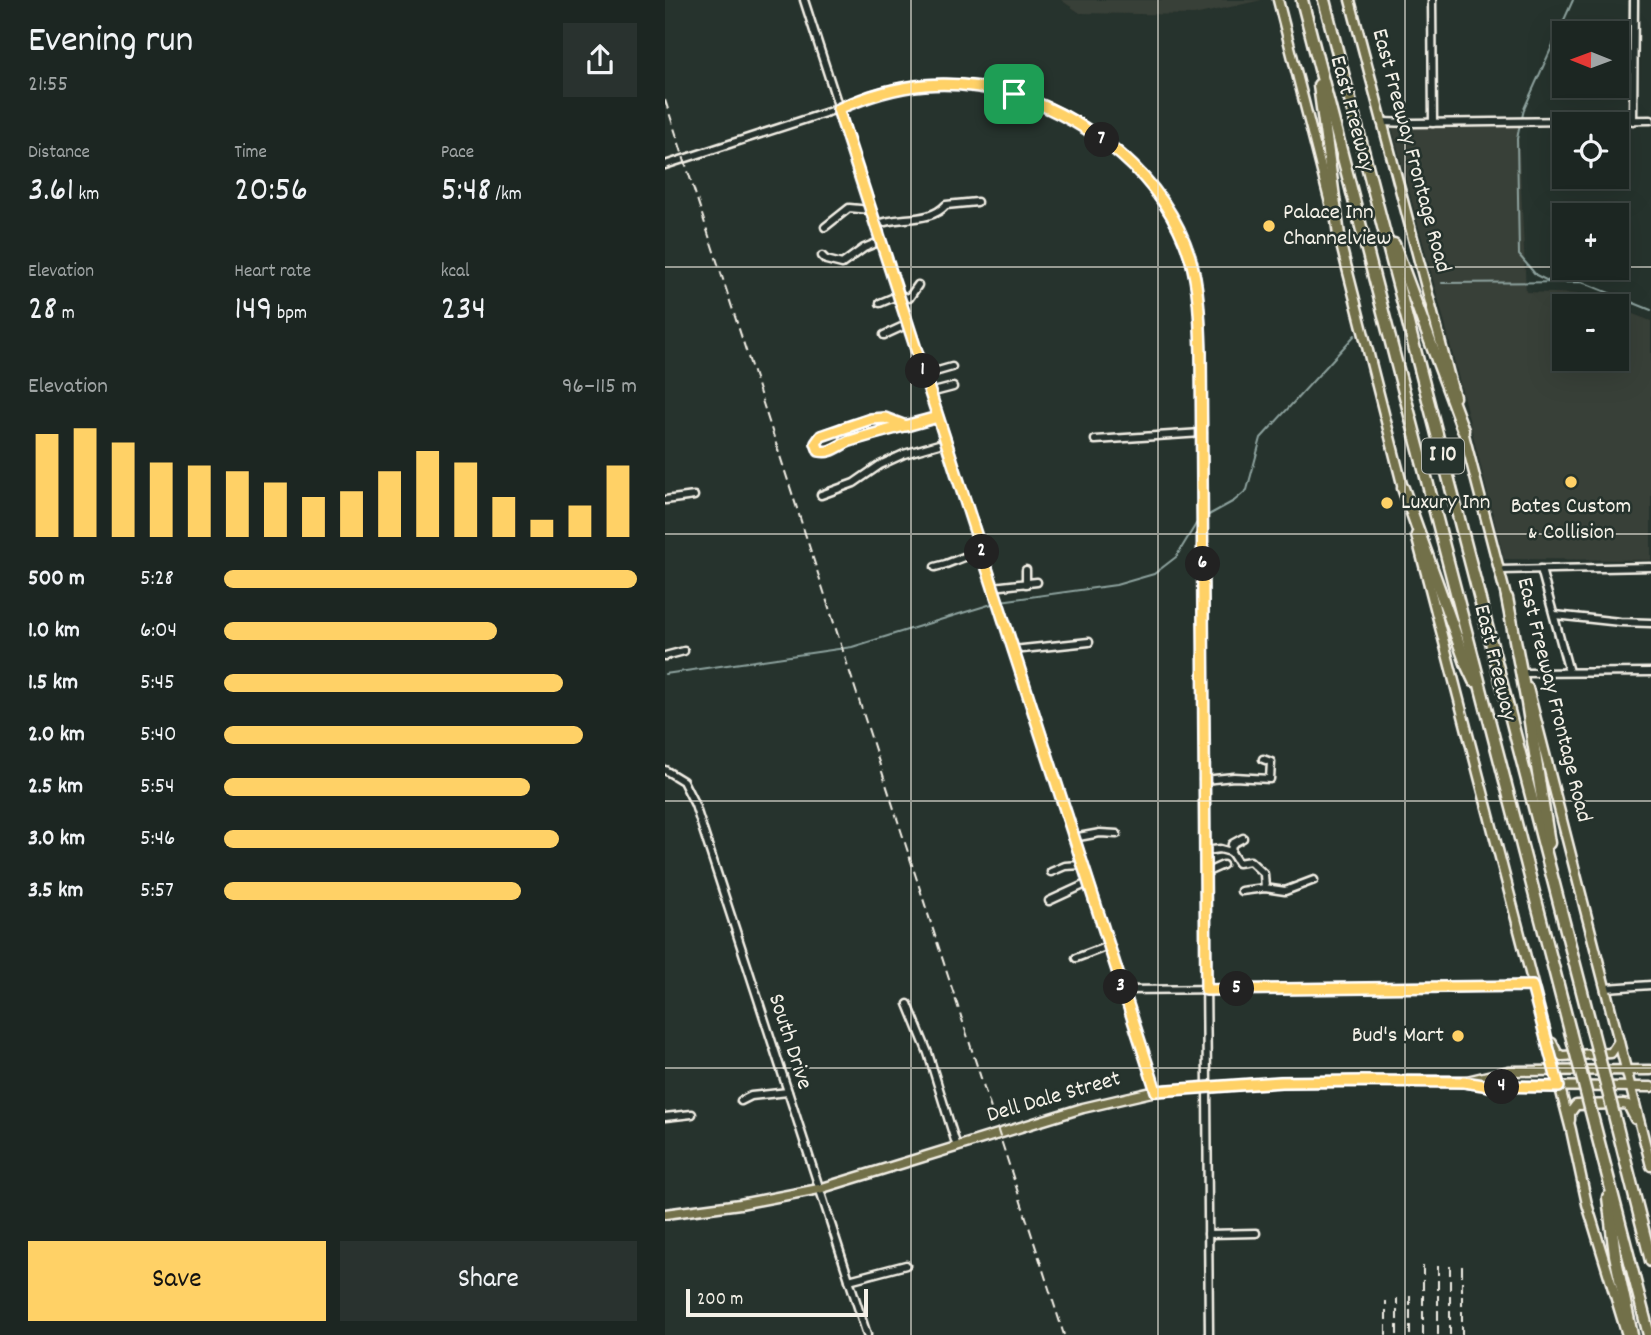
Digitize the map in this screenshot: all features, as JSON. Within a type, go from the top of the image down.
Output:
[{"type":"highway","name":"East Freeway","points":[[1302,0],[1649,1335]]},
{"type":"highway","name":"East Freeway","points":[[1324,0],[1651,1261]]},
{"type":"highway","points":[[1318,63],[1319,99],[1340,243]]},
{"type":"highway","points":[[1374,190],[1463,430]]},
{"type":"highway","points":[[1403,488],[1467,666],[1482,697]]},
{"type":"highway","points":[[1507,598],[1561,913]]},
{"type":"highway","points":[[1603,1155],[1615,1255],[1629,1335]]},
{"type":"main road","points":[[1278,0],[1571,1130],[1587,1204],[1629,1335]]},
{"type":"main road","name":"East Freeway Frontage Road","points":[[1350,0],[1500,570],[1651,1166]]},
{"type":"main road","points":[[1537,1002],[1543,1011],[1552,1047],[1562,1056],[1611,1053],[1619,1041]]},
{"type":"main road","name":"Dell Dale Street","points":[[1464,1082],[1509,1071],[1651,1070]]},
{"type":"main road","name":"Dell Dale Street","points":[[665,1214],[740,1204],[819,1189],[1083,1108],[1156,1091],[1281,1082],[1464,1082],[1490,1086],[1651,1087]]},
{"type":"main road","points":[[1571,1130],[1570,1113],[1577,1105],[1628,1105],[1648,1154]]},
{"type":"street","points":[[804,0],[1156,1091]]},
{"type":"street","points":[[1432,0],[1433,123]]},
{"type":"street","points":[[1633,121],[1634,0]]},
{"type":"street","points":[[665,165],[838,109],[887,90],[927,84],[970,84],[1014,94],[1057,111],[1088,129],[1115,150],[1146,181],[1159,197],[1183,239],[1195,279],[1200,328],[1209,1335]]},
{"type":"street","points":[[1381,121],[1433,123],[1651,120]]},
{"type":"street","points":[[876,225],[889,219],[938,213],[946,205],[977,202]]},
{"type":"street","points":[[825,227],[849,208],[871,211]]},
{"type":"street","points":[[822,256],[842,264],[864,248],[881,241]]},
{"type":"street","points":[[880,303],[898,296],[909,298],[918,285]]},
{"type":"street","points":[[884,335],[908,324]]},
{"type":"street","points":[[924,375],[952,366]]},
{"type":"street","points":[[930,393],[953,387]]},
{"type":"street","points":[[906,426],[885,418],[871,419],[821,436],[816,443],[817,448],[826,452],[846,442],[906,426],[938,417]]},
{"type":"street","points":[[841,428],[846,442]]},
{"type":"street","points":[[1095,440],[1202,433]]},
{"type":"street","points":[[821,495],[854,483],[880,465],[904,454],[946,442]]},
{"type":"street","points":[[665,500],[694,496]]},
{"type":"street","points":[[935,567],[982,550]]},
{"type":"street","points":[[1500,570],[1651,568]]},
{"type":"street","points":[[1541,569],[1569,672]]},
{"type":"street","points":[[1025,584],[1026,570]]},
{"type":"street","points":[[993,587],[1037,582]]},
{"type":"street","points":[[1555,615],[1651,623]]},
{"type":"street","points":[[1013,650],[1089,642]]},
{"type":"street","points":[[665,656],[684,651]]},
{"type":"street","points":[[1524,673],[1651,672]]},
{"type":"street","points":[[1204,780],[1234,777],[1271,779],[1271,762],[1263,759]]},
{"type":"street","name":"South Drive","points":[[665,769],[683,781],[695,805],[867,1335]]},
{"type":"street","points":[[1073,838],[1100,833],[1117,834]]},
{"type":"street","points":[[1243,838],[1231,844],[1231,852],[1238,863],[1250,861],[1264,874],[1265,888]]},
{"type":"street","points":[[1205,851],[1220,849],[1231,852]]},
{"type":"street","points":[[1051,872],[1065,866],[1082,865]]},
{"type":"street","points":[[1205,873],[1223,865]]},
{"type":"street","points":[[1241,891],[1265,888],[1285,891],[1314,880]]},
{"type":"street","points":[[1049,901],[1088,883]]},
{"type":"street","points":[[1076,958],[1108,946]]},
{"type":"street","points":[[1606,988],[1651,985]]},
{"type":"street","points":[[1123,990],[1532,986]]},
{"type":"street","points":[[908,1004],[928,1053],[957,1147]]},
{"type":"street","points":[[741,1101],[751,1096],[787,1092]]},
{"type":"street","points":[[665,1117],[692,1114]]},
{"type":"street","points":[[1208,1234],[1256,1233]]},
{"type":"street","points":[[849,1280],[906,1265]]},
{"type":"shaded area","points":[[1061,0],[1262,0],[1194,15],[1080,13]]},
{"type":"shaded area","points":[[1518,127],[1526,292],[1582,294],[1552,294],[1552,371],[1629,371],[1629,313],[1651,321],[1651,560],[1504,559],[1392,128]]},
{"type":"waterway","points":[[1522,118],[1573,0]]},
{"type":"waterway","points":[[1520,124],[1517,139],[1519,255],[1536,275],[1550,282]]},
{"type":"waterway","points":[[1442,283],[1582,282],[1651,310]]},
{"type":"waterway","points":[[1205,517],[1234,501],[1247,490],[1261,438],[1355,335]]},
{"type":"waterway","points":[[1000,601],[1116,585],[1154,574],[1176,557],[1201,520]]},
{"type":"waterway","points":[[665,674],[852,647],[995,603]]},
{"type":"railway","points":[[665,100],[1064,1335]]},
{"type":"railway","points":[[1423,1266],[1423,1335]]},
{"type":"railway","points":[[1438,1266],[1438,1335]]},
{"type":"railway","points":[[1450,1266],[1450,1335]]},
{"type":"railway","points":[[1462,1266],[1462,1335]]},
{"type":"railway","points":[[1410,1296],[1410,1335]]},
{"type":"railway","points":[[1397,1298],[1397,1335]]},
{"type":"railway","points":[[1386,1301],[1386,1335]]},
{"type":"place","name":"Palace Inn Channelview","points":[[1269,226]]},
{"type":"place","name":"Bates Custom & Collision","points":[[1571,482]]},
{"type":"place","name":"Luxury Inn","points":[[1387,503]]},
{"type":"place","name":"Bud's Mart","points":[[1458,1036]]},
{"type":"route","points":[[1014,94],[970,84],[927,84],[868,95],[838,109],[938,417],[906,426],[846,442],[826,452],[819,451],[816,443],[821,436],[871,419],[885,418],[906,426],[938,417],[1156,1091],[1281,1082],[1362,1081],[1464,1082],[1490,1086],[1559,1087],[1532,986],[1206,990],[1201,353],[1193,268],[1183,239],[1159,197],[1123,157],[1068,116],[1014,94]]}]
